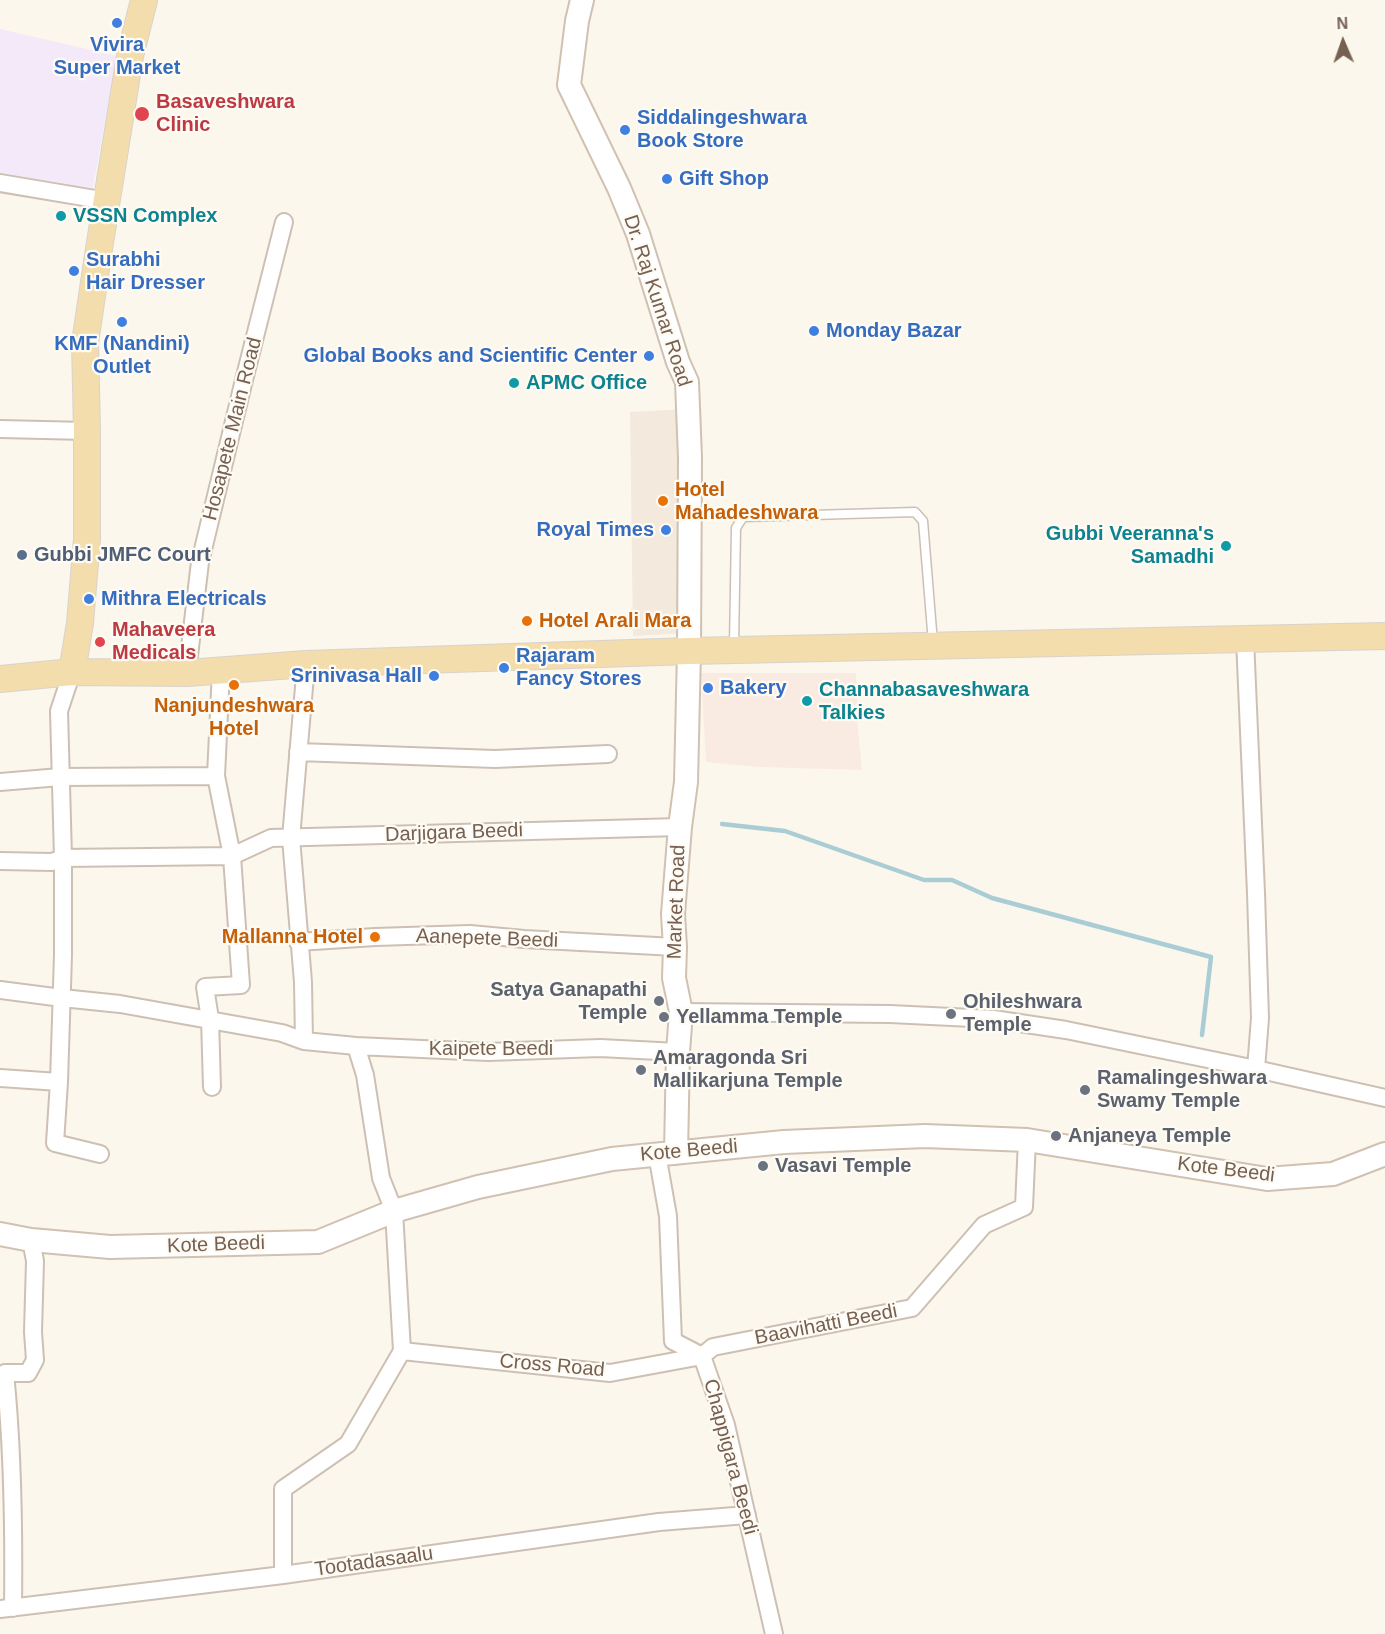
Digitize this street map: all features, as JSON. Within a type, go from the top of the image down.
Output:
[{"type":"main road","points":[[72,672],[80,623],[87,539],[85,343],[130,56],[144,0]]},
{"type":"main road","points":[[0,679],[72,672],[187,673],[306,664],[689,651],[1385,636]]},
{"type":"street","name":"Dr. Raj Kumar Road","points":[[582,0],[569,85],[620,188],[638,234],[678,362],[687,382],[690,458],[689,651]]},
{"type":"street","points":[[0,183],[107,201]]},
{"type":"street","name":"Hosapete Main Road","points":[[187,673],[200,562],[284,222]]},
{"type":"street","points":[[0,429],[87,431]]},
{"type":"street","points":[[1245,639],[1259,972],[1260,1018],[1256,1069]]},
{"type":"street","name":"Market Road","points":[[667,1153],[681,1012],[674,978],[673,914],[686,782],[689,651]]},
{"type":"street","points":[[304,1041],[303,982],[291,838],[306,664]]},
{"type":"street","points":[[212,1087],[210,1019],[205,987],[241,985],[232,856],[216,776],[221,670]]},
{"type":"street","points":[[72,672],[59,711],[63,956],[60,1082],[55,1143],[100,1154]]},
{"type":"street","points":[[298,752],[495,759],[608,754]]},
{"type":"street","points":[[0,782],[60,777],[216,776]]},
{"type":"street","name":"Darjigara Beedi","points":[[232,856],[271,838],[398,831],[680,827]]},
{"type":"street","points":[[0,861],[52,862],[63,858],[232,856]]},
{"type":"street","name":"Aanepete Beedi","points":[[298,942],[470,934],[675,947]]},
{"type":"street","name":"Kaipete Beedi","points":[[0,990],[120,1004],[282,1033],[304,1041],[356,1046],[488,1052],[600,1048],[678,1052]]},
{"type":"street","points":[[681,1012],[890,1014],[993,1019],[1066,1030],[1385,1098]]},
{"type":"street","points":[[283,1575],[283,1489],[348,1444],[402,1351],[394,1211],[381,1178],[365,1075],[356,1046]]},
{"type":"street","points":[[0,1078],[60,1082]]},
{"type":"street","name":"Kote Beedi","points":[[0,1234],[31,1240],[110,1247],[318,1242],[394,1211],[478,1187],[612,1159],[784,1142],[925,1136],[1027,1140],[1268,1179],[1333,1174],[1385,1154]]},
{"type":"street","name":"Baavihatti Beedi","points":[[702,1356],[713,1347],[912,1308],[984,1225],[1024,1207],[1027,1140]]},
{"type":"street","name":"Chappigara Beedi","points":[[667,1153],[673,1341],[702,1356],[726,1425],[774,1634]]},
{"type":"street","points":[[7,1608],[5,1373],[28,1373],[35,1360],[33,1332],[35,1261],[31,1240]]},
{"type":"street","name":"Cross Road","points":[[402,1351],[610,1373],[702,1356]]},
{"type":"street","name":"Tootadasaalu","points":[[7,1608],[283,1575],[659,1522],[747,1515]]},
{"type":"lane","points":[[734,650],[736,528],[743,517],[915,512],[923,521],[933,646]]},
{"type":"shaded area","points":[[0,29],[117,56],[91,198],[0,180]]},
{"type":"shaded area","points":[[688,409],[689,633],[633,636],[630,412]]},
{"type":"shaded area","name":"Channabasaveshwara Talkies","points":[[701,673],[856,673],[862,770],[760,767],[706,762]]},
{"type":"waterway","points":[[722,824],[785,831],[924,880],[952,880],[992,898],[1211,957],[1202,1035]]},
{"type":"place","name":"Vivira Super Market","points":[[117,23]]},
{"type":"place","name":"Basaveshwara Clinic","points":[[142,114]]},
{"type":"place","name":"Siddalingeshwara Book Store","points":[[625,130]]},
{"type":"place","name":"Gift Shop","points":[[667,179]]},
{"type":"place","name":"VSSN Complex","points":[[61,216]]},
{"type":"place","name":"Surabhi Hair Dresser","points":[[74,271]]},
{"type":"place","name":"KMF (Nandini) Outlet","points":[[122,322]]},
{"type":"place","name":"Monday Bazar","points":[[814,331]]},
{"type":"place","name":"Global Books and Scientific Center","points":[[649,356]]},
{"type":"place","name":"APMC Office","points":[[514,383]]},
{"type":"place","name":"Hotel Mahadeshwara","points":[[663,501]]},
{"type":"place","name":"Royal Times","points":[[666,530]]},
{"type":"place","name":"Gubbi Veeranna's Samadhi","points":[[1226,546]]},
{"type":"place","name":"Gubbi JMFC Court","points":[[22,555]]},
{"type":"place","name":"Mithra Electricals","points":[[89,599]]},
{"type":"place","name":"Hotel Arali Mara","points":[[527,621]]},
{"type":"place","name":"Mahaveera Medicals","points":[[100,642]]},
{"type":"place","name":"Rajaram Fancy Stores","points":[[504,668]]},
{"type":"place","name":"Srinivasa Hall","points":[[434,676]]},
{"type":"place","name":"Nanjundeshwara Hotel","points":[[234,685]]},
{"type":"place","name":"Bakery","points":[[708,688]]},
{"type":"place","name":"Channabasaveshwara Talkies","points":[[807,701]]},
{"type":"place","name":"Mallanna Hotel","points":[[375,937]]},
{"type":"place","name":"Satya Ganapathi Temple","points":[[659,1001]]},
{"type":"place","name":"Ohileshwara Temple","points":[[951,1014]]},
{"type":"place","name":"Yellamma Temple","points":[[664,1017]]},
{"type":"place","name":"Amaragonda Sri Mallikarjuna Temple","points":[[641,1070]]},
{"type":"place","name":"Ramalingeshwara Swamy Temple","points":[[1085,1090]]},
{"type":"place","name":"Anjaneya Temple","points":[[1056,1136]]},
{"type":"place","name":"Vasavi Temple","points":[[763,1166]]}]
